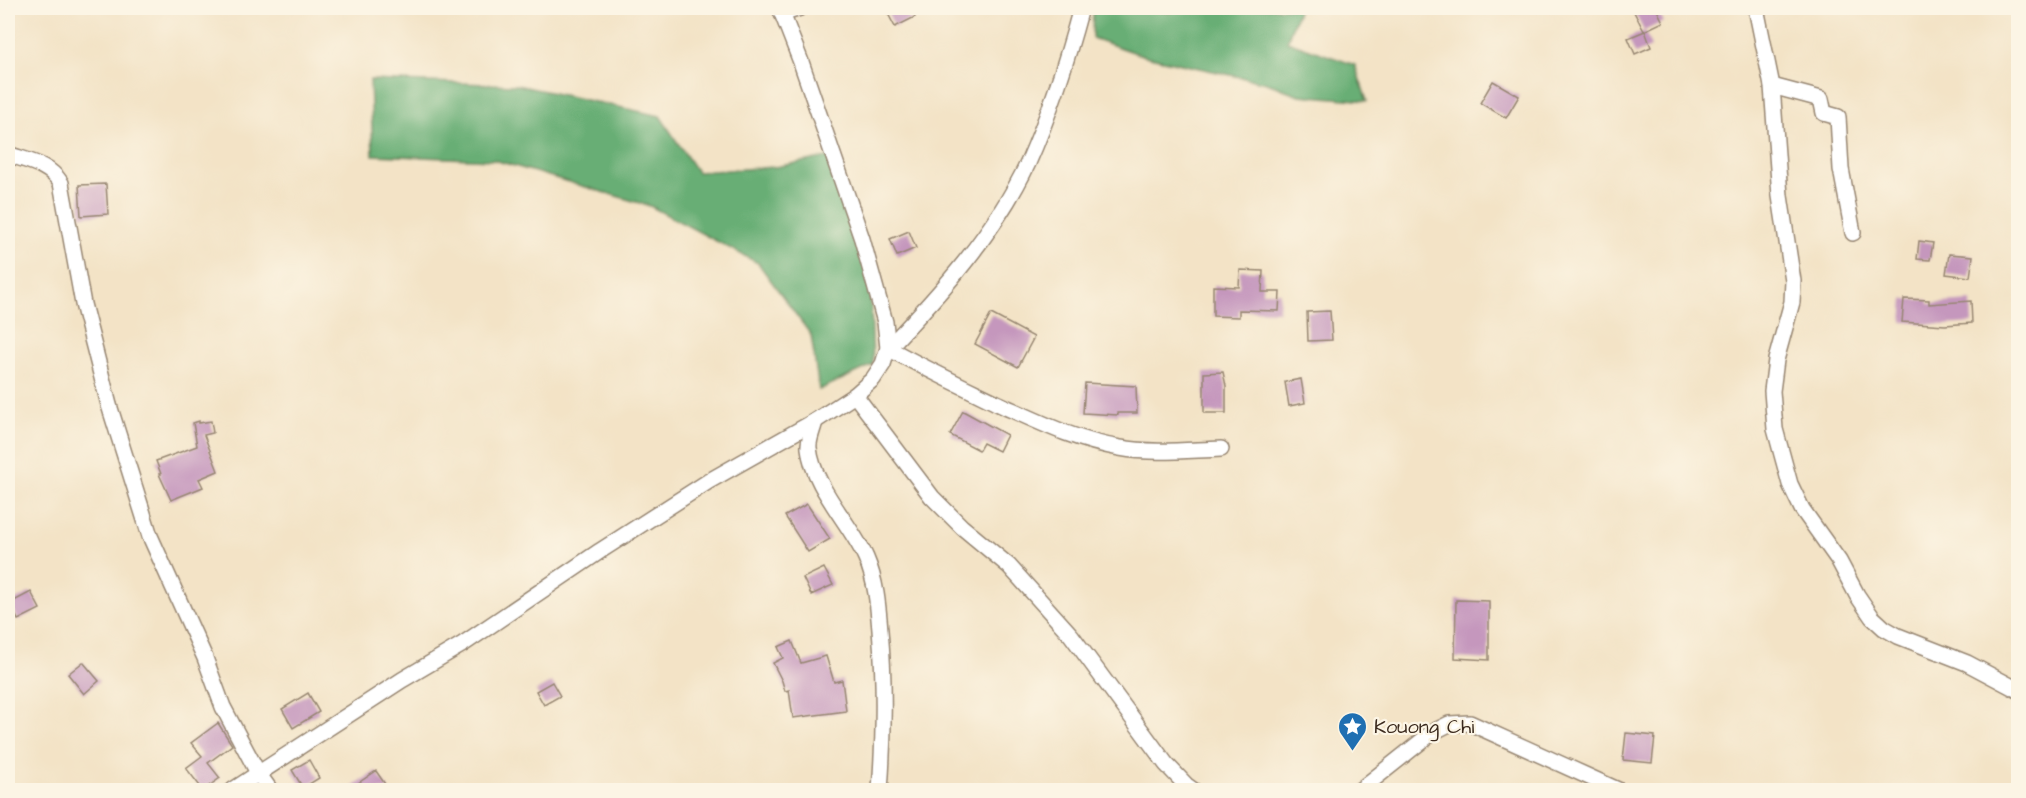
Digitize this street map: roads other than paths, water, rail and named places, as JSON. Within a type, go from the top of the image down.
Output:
[{"type":"street","points":[[233,790],[402,680],[463,644],[600,551],[709,481],[815,422],[855,395],[873,379],[883,364],[888,348],[885,322],[862,239],[781,10],[800,8]]},
{"type":"street","points":[[888,348],[954,275],[992,225],[1027,163],[1067,59],[1081,8]]},
{"type":"street","points":[[1756,8],[1772,86],[1780,196],[1793,280],[1792,302],[1776,360],[1772,391],[1775,429],[1790,484],[1802,509],[1839,561],[1857,595],[1872,617],[1884,628],[1898,636],[1967,663],[2019,690]]},
{"type":"street","points":[[1772,86],[1821,99],[1824,113],[1838,117],[1841,169],[1853,233]]},
{"type":"street","points":[[8,154],[42,166],[54,173],[61,183],[83,304],[109,405],[150,536],[205,658],[224,707],[258,773],[270,790]]},
{"type":"street","points":[[888,348],[993,401],[1080,439],[1122,448],[1160,451],[1221,449]]},
{"type":"street","points":[[855,395],[932,497],[962,527],[1009,567],[1071,635],[1166,764],[1193,790]]},
{"type":"street","points":[[815,422],[809,446],[812,461],[831,502],[866,558],[874,581],[884,687],[885,725],[880,790]]},
{"type":"street","points":[[1360,790],[1433,732],[1449,724],[1470,723],[1618,790]]},
{"type":"place","name":"Kouong Chi","points":[[1353,752]]}]
